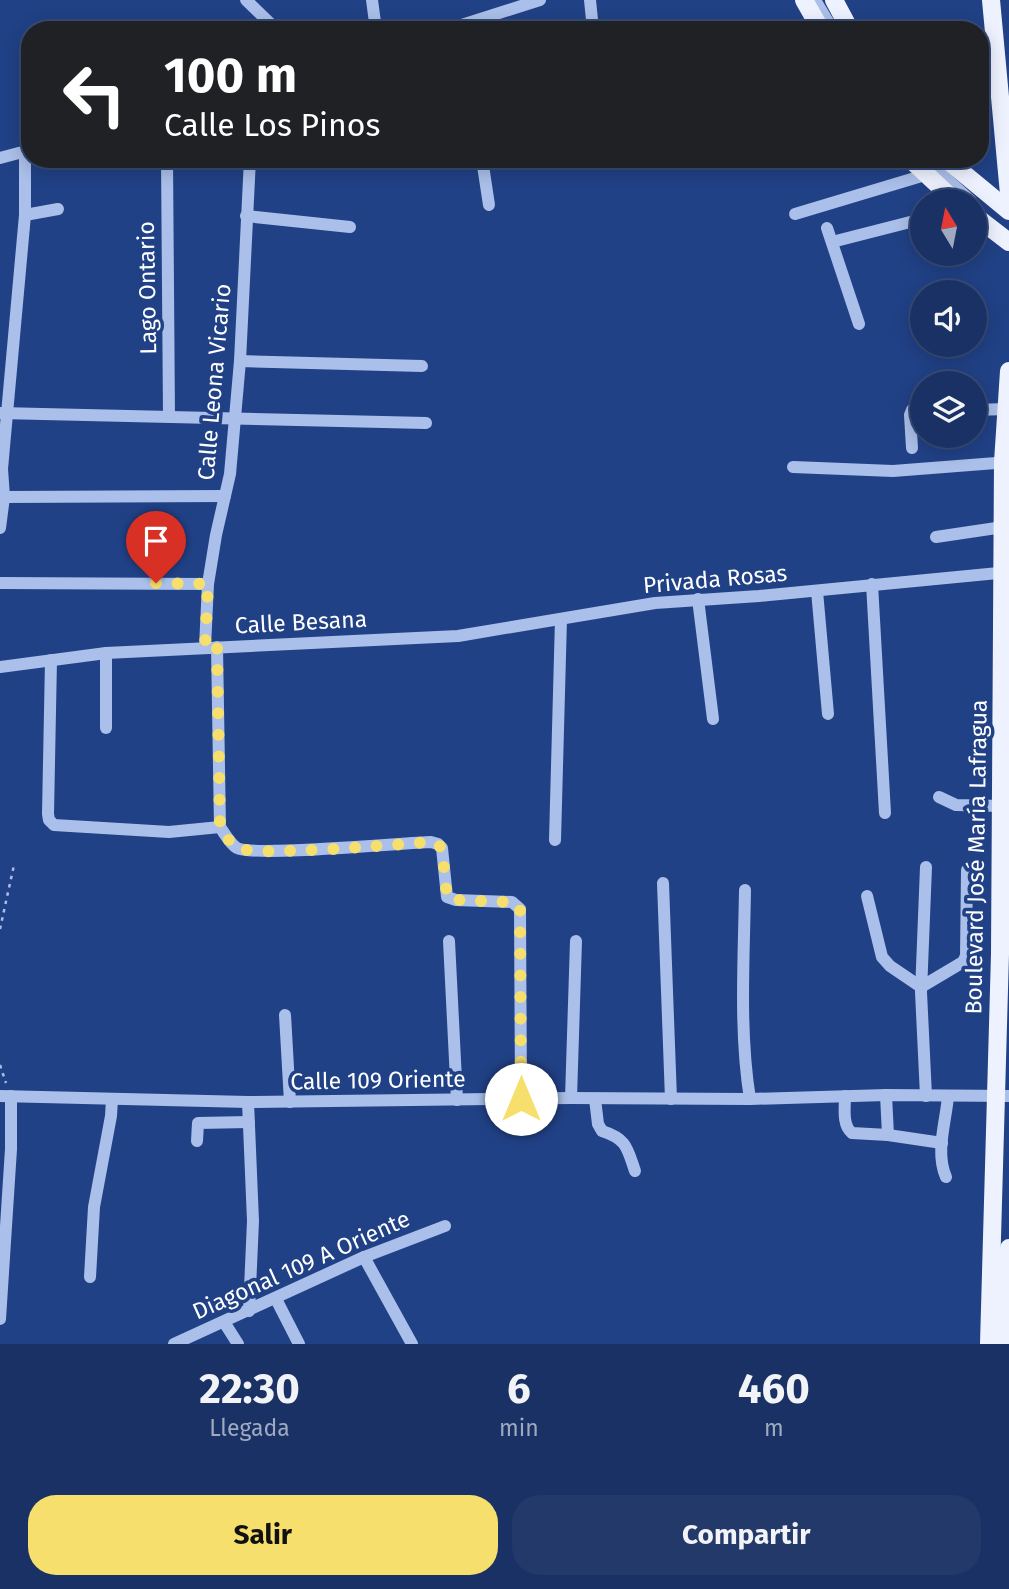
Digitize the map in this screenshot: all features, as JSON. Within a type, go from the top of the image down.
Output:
[{"type":"main road","points":[[804,0],[816,21]]},
{"type":"main road","points":[[834,0],[845,21]]},
{"type":"main road","points":[[991,0],[1009,194]]},
{"type":"main road","points":[[926,168],[944,189]]},
{"type":"main road","points":[[957,168],[1009,211]]},
{"type":"main road","points":[[987,225],[1009,242]]},
{"type":"main road","name":"Boulevard José María Lafragua","points":[[989,1344],[1003,1096],[1002,806],[1006,572],[1003,527],[1009,371]]},
{"type":"main road","points":[[1006,1344],[1009,1248]]},
{"type":"street","points":[[246,0],[268,21]]},
{"type":"street","points":[[372,0],[375,21]]},
{"type":"street","points":[[480,21],[540,0]]},
{"type":"street","points":[[590,0],[592,21]]},
{"type":"street","points":[[814,0],[827,21]]},
{"type":"street","points":[[826,0],[837,21]]},
{"type":"street","points":[[0,158],[21,153]]},
{"type":"street","points":[[0,528],[4,497],[4,413],[25,215],[26,168]]},
{"type":"street","name":"Lago Ontario","points":[[167,168],[169,416]]},
{"type":"street","name":"Calle Leona Vicario","points":[[220,828],[208,584],[230,474],[240,361],[249,168]]},
{"type":"street","points":[[483,168],[489,205]]},
{"type":"street","points":[[795,214],[922,168]]},
{"type":"street","points":[[926,168],[954,189]]},
{"type":"street","points":[[946,168],[1009,220]]},
{"type":"street","points":[[25,215],[58,209]]},
{"type":"street","points":[[987,214],[1009,232]]},
{"type":"street","points":[[246,216],[350,227]]},
{"type":"street","points":[[832,242],[910,222]]},
{"type":"street","points":[[827,228],[859,324]]},
{"type":"street","points":[[240,361],[422,366]]},
{"type":"street","points":[[987,410],[1006,409]]},
{"type":"street","points":[[4,413],[426,422]]},
{"type":"street","points":[[793,467],[893,471],[1006,462]]},
{"type":"street","points":[[4,497],[225,496]]},
{"type":"street","points":[[936,537],[1003,527]]},
{"type":"street","name":"Privada Rosas","points":[[561,619],[655,603],[817,591],[1006,572]]},
{"type":"street","points":[[0,583],[208,584]]},
{"type":"street","points":[[872,584],[884,813]]},
{"type":"street","points":[[817,591],[828,714]]},
{"type":"street","points":[[698,599],[713,719]]},
{"type":"street","points":[[555,841],[561,619]]},
{"type":"street","name":"Calle Besana","points":[[0,667],[106,653],[458,636],[561,619]]},
{"type":"street","points":[[106,653],[106,727]]},
{"type":"street","points":[[51,660],[48,814],[54,825],[169,832],[220,828],[236,847],[244,850],[275,851],[431,842],[442,849],[445,893],[451,900],[506,902],[516,905],[520,909],[521,1099]]},
{"type":"street","points":[[939,797],[956,806],[1002,806]]},
{"type":"street","points":[[926,867],[921,987],[926,1096]]},
{"type":"street","points":[[921,987],[963,962],[966,956],[967,870]]},
{"type":"street","points":[[663,883],[671,1099]]},
{"type":"street","points":[[745,890],[744,1039],[750,1099]]},
{"type":"street","points":[[867,896],[882,957],[890,966],[921,987]]},
{"type":"street","points":[[571,1098],[576,941]]},
{"type":"street","points":[[449,942],[457,1100]]},
{"type":"street","points":[[285,1016],[290,1102]]},
{"type":"street","points":[[886,1095],[888,1135]]},
{"type":"street","points":[[0,1319],[11,1149],[6,1096]]},
{"type":"street","name":"Calle 109 Oriente","points":[[6,1096],[290,1102],[1003,1096]]},
{"type":"street","points":[[845,1096],[846,1125],[852,1133],[942,1143]]},
{"type":"street","points":[[946,1177],[942,1143],[948,1096]]},
{"type":"street","points":[[595,1098],[598,1124],[602,1131],[625,1142],[635,1171]]},
{"type":"street","points":[[90,1277],[94,1207],[112,1099]]},
{"type":"street","points":[[248,1102],[253,1221],[249,1311]]},
{"type":"street","points":[[197,1141],[198,1123],[249,1122]]},
{"type":"street","name":"Diagonal 109 A Oriente","points":[[174,1344],[364,1257],[445,1226]]},
{"type":"street","points":[[364,1257],[412,1344]]},
{"type":"street","points":[[276,1299],[299,1344]]},
{"type":"street","points":[[224,1322],[238,1344]]},
{"type":"path","points":[[0,929],[14,865]]},
{"type":"path","points":[[0,1065],[6,1096]]},
{"type":"route","points":[[156,583],[208,584],[204,623],[205,648],[217,647],[220,828],[236,847],[244,850],[275,851],[431,842],[442,849],[447,897],[451,900],[512,902],[520,909],[521,1099]]}]
